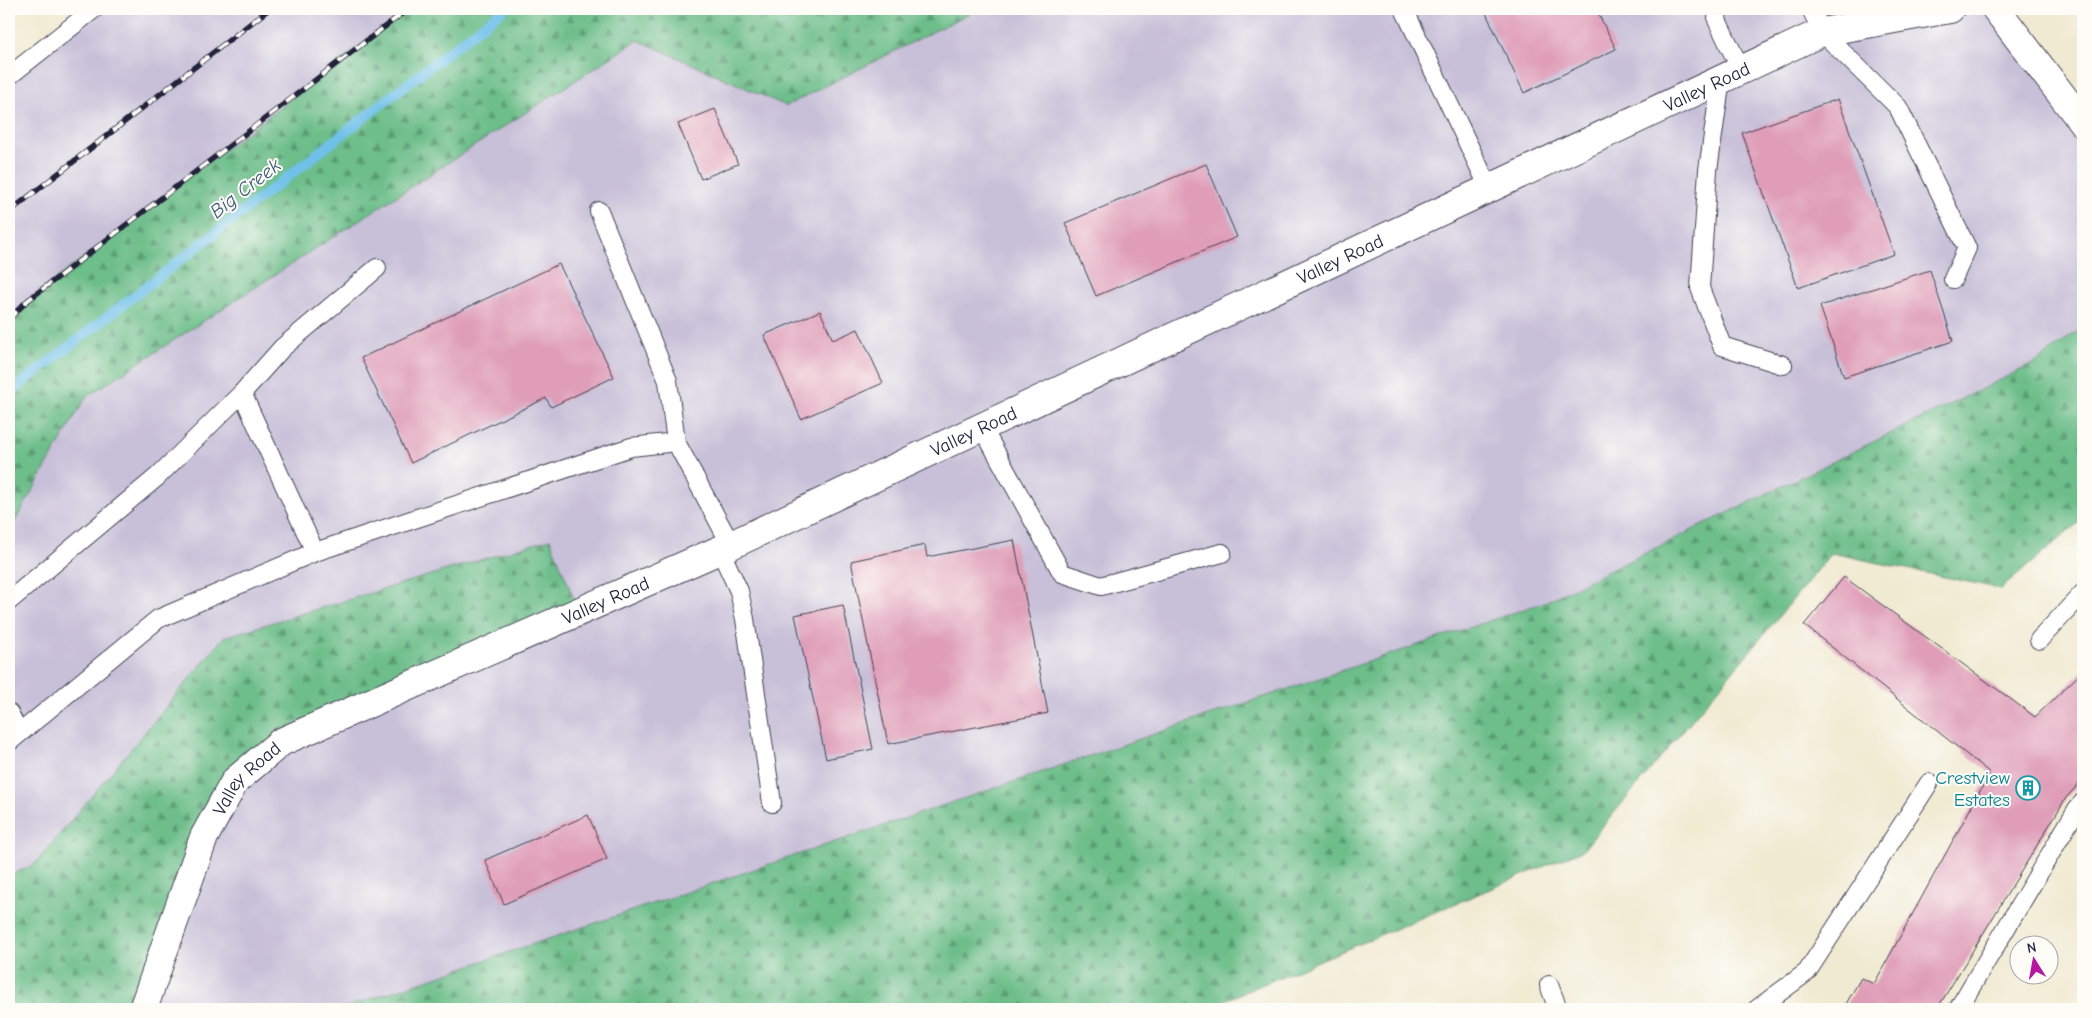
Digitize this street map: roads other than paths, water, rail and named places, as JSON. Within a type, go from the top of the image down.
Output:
[{"type":"main road","name":"Valley Road","points":[[143,1009],[204,837],[235,781],[281,742],[725,548],[1731,74],[1817,20],[1950,9]]},
{"type":"main road","points":[[1996,9],[2083,123]]},
{"type":"lane","points":[[9,76],[94,9]]},
{"type":"lane","points":[[1404,9],[1489,188]]},
{"type":"lane","points":[[1718,9],[1718,20],[1731,74],[1708,170],[1700,288],[1722,346],[1783,365]]},
{"type":"lane","points":[[1817,20],[1898,107],[1967,248],[1953,279]]},
{"type":"lane","points":[[598,211],[668,381],[676,442],[725,548],[739,591],[772,803]]},
{"type":"lane","points":[[9,601],[157,477],[242,393],[282,348],[377,268]]},
{"type":"lane","points":[[242,393],[315,552]]},
{"type":"lane","points":[[982,427],[1062,573],[1101,586],[1222,553]]},
{"type":"lane","points":[[9,713],[14,737],[158,619],[315,552],[631,447],[676,442]]},
{"type":"lane","points":[[2039,640],[2083,593]]},
{"type":"lane","points":[[1757,1009],[1806,972],[1929,782]]},
{"type":"lane","points":[[1958,1009],[2077,809],[2083,802]]},
{"type":"lane","points":[[1549,985],[1558,1009]]},
{"type":"waterway","name":"Big Creek","points":[[9,397],[17,387],[504,9]]},
{"type":"railway","points":[[9,212],[269,9]]},
{"type":"railway","points":[[9,319],[27,301],[408,9]]},
{"type":"place","name":"Crestview Estates","points":[[2028,788]]}]
